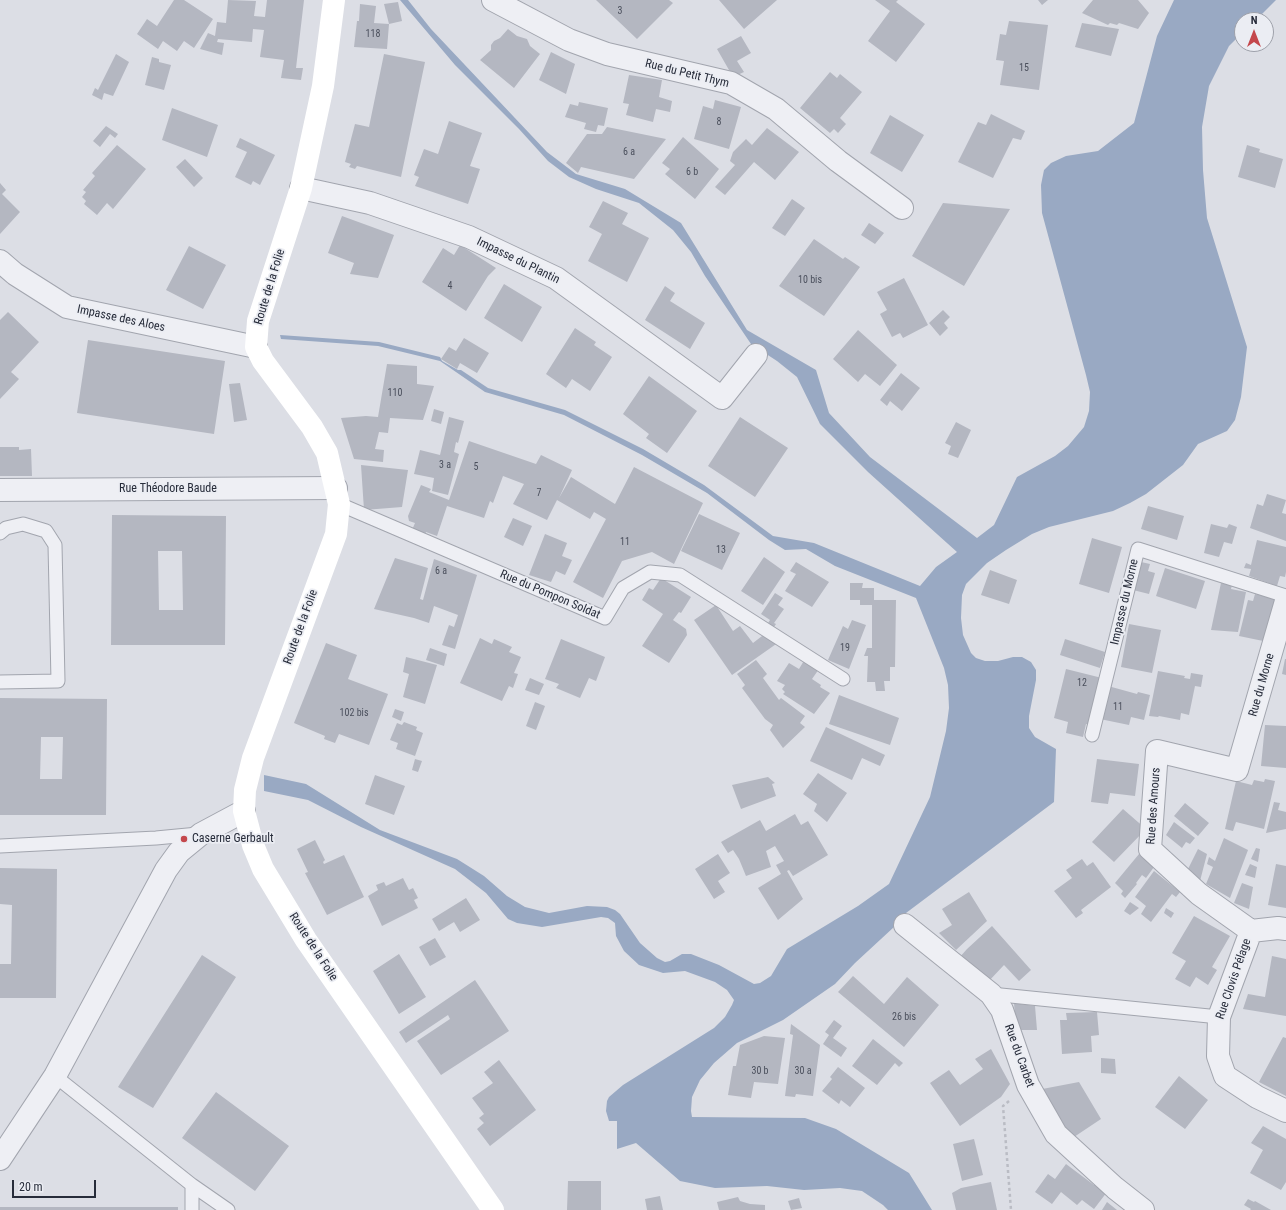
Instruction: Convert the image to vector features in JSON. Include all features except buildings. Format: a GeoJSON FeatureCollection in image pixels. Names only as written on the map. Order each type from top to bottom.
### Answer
{"type":"FeatureCollection","features":[{"type":"Feature","properties":{"kind":"street","name":"Route de la Folie"},"geometry":{"type":"LineString","coordinates":[[334,0],[323,86],[301,188],[258,321],[256,347],[263,361],[312,426],[327,453],[338,496],[336,534],[253,758],[245,790],[244,811],[253,845],[263,869],[306,940],[493,1210]]}},
{"type":"Feature","properties":{"kind":"street","name":"Rue du Petit Thym"},"geometry":{"type":"LineString","coordinates":[[493,0],[569,40],[607,54],[731,83],[776,110],[838,161],[902,208]]}},
{"type":"Feature","properties":{"kind":"street","name":"Impasse du Plantin"},"geometry":{"type":"LineString","coordinates":[[301,188],[370,203],[469,237],[556,278],[722,398],[756,355]]}},
{"type":"Feature","properties":{"kind":"street","name":"Impasse des Aloes"},"geometry":{"type":"LineString","coordinates":[[0,261],[15,274],[67,307],[256,347]]}},
{"type":"Feature","properties":{"kind":"street","name":"Rue Théodore Baude"},"geometry":{"type":"LineString","coordinates":[[0,490],[338,496]]}},
{"type":"Feature","properties":{"kind":"street","name":"Rue du Morne"},"geometry":{"type":"LineString","coordinates":[[1237,770],[1286,601]]}},
{"type":"Feature","properties":{"kind":"street","name":"Rue des Amours"},"geometry":{"type":"LineString","coordinates":[[1237,770],[1157,752],[1150,849],[1199,894],[1251,931]]}},
{"type":"Feature","properties":{"kind":"street"},"geometry":{"type":"LineString","coordinates":[[0,1159],[55,1076],[166,870],[179,852],[201,834],[244,811]]}},
{"type":"Feature","properties":{"kind":"street","name":"Rue du Carbet"},"geometry":{"type":"LineString","coordinates":[[905,925],[991,994],[1002,1010],[1028,1085],[1056,1134],[1115,1188],[1143,1210]]}},
{"type":"Feature","properties":{"kind":"street"},"geometry":{"type":"LineString","coordinates":[[1251,931],[1278,928],[1286,930]]}},
{"type":"Feature","properties":{"kind":"street","name":"Rue Clovis Pélage"},"geometry":{"type":"LineString","coordinates":[[1251,931],[1219,1017],[1218,1056],[1225,1076],[1257,1096],[1286,1111]]}},
{"type":"Feature","properties":{"kind":"lane","name":"Rue du Pompon Soldat"},"geometry":{"type":"LineString","coordinates":[[338,496],[605,618],[623,588],[650,572],[680,576],[843,679]]}},
{"type":"Feature","properties":{"kind":"lane"},"geometry":{"type":"LineString","coordinates":[[0,533],[6,528],[23,524],[46,531],[55,545],[58,681],[0,682]]}},
{"type":"Feature","properties":{"kind":"lane","name":"Impasse du Morne"},"geometry":{"type":"LineString","coordinates":[[1092,735],[1138,549],[1286,596]]}},
{"type":"Feature","properties":{"kind":"lane"},"geometry":{"type":"LineString","coordinates":[[0,846],[201,834]]}},
{"type":"Feature","properties":{"kind":"lane"},"geometry":{"type":"LineString","coordinates":[[991,994],[1219,1017]]}},
{"type":"Feature","properties":{"kind":"lane"},"geometry":{"type":"LineString","coordinates":[[55,1076],[192,1185],[228,1210]]}},
{"type":"Feature","properties":{"kind":"lane"},"geometry":{"type":"LineString","coordinates":[[192,1185],[192,1210]]}},
{"type":"Feature","properties":{"kind":"path"},"geometry":{"type":"LineString","coordinates":[[1010,1210],[1003,1106],[1028,1085]]}},
{"type":"Feature","properties":{"kind":"water"},"geometry":{"type":"Polygon","coordinates":[[[400,0],[408,0],[431,29],[547,152],[576,174],[625,189],[681,223],[747,330],[816,370],[829,413],[870,457],[977,538],[994,525],[1017,477],[1055,456],[1068,446],[1084,427],[1089,411],[1090,392],[1086,375],[1042,213],[1041,185],[1044,170],[1051,163],[1066,156],[1098,151],[1134,123],[1157,36],[1174,0],[1276,0],[1264,12],[1234,12],[1234,41],[1229,46],[1209,86],[1202,127],[1203,170],[1207,218],[1247,347],[1241,397],[1235,420],[1227,431],[1198,444],[1183,465],[1146,494],[1113,511],[1049,527],[1032,534],[987,563],[966,584],[962,595],[961,618],[963,635],[971,653],[976,658],[985,661],[998,661],[1013,657],[1022,657],[1031,662],[1036,670],[1036,680],[1029,716],[1029,728],[1035,737],[1056,749],[1054,802],[906,913],[894,927],[855,963],[835,984],[783,1020],[737,1043],[714,1063],[700,1080],[692,1097],[692,1117],[805,1118],[836,1129],[909,1173],[932,1210],[888,1210],[862,1191],[840,1188],[804,1190],[767,1186],[715,1188],[680,1181],[636,1143],[617,1149],[617,1121],[609,1121],[606,1111],[609,1097],[623,1085],[714,1028],[725,1017],[734,1000],[727,990],[715,982],[685,971],[663,973],[639,965],[624,951],[616,936],[615,923],[608,918],[601,917],[542,927],[517,923],[508,919],[486,893],[455,869],[361,827],[308,800],[264,791],[264,775],[306,784],[380,830],[457,859],[484,876],[507,896],[525,907],[549,913],[587,906],[607,907],[620,914],[640,943],[657,958],[665,962],[670,961],[682,954],[691,954],[719,965],[754,984],[760,983],[771,976],[787,949],[858,906],[889,884],[930,797],[946,731],[949,708],[948,685],[944,668],[916,598],[835,566],[806,549],[785,550],[769,540],[707,493],[642,455],[564,415],[485,392],[440,361],[378,346],[281,339],[280,335],[379,342],[440,357],[442,361],[458,370],[461,370],[488,388],[565,410],[643,449],[704,485],[773,536],[814,543],[920,586],[936,567],[957,552],[868,472],[820,424],[797,377],[777,361],[751,344],[705,276],[691,252],[673,230],[639,203],[596,189],[569,177],[548,161],[519,129],[455,65],[400,0]]]}},
{"type":"Feature","properties":{"kind":"place","name":"Caserne Gerbault"},"geometry":{"type":"Point","coordinates":[184,839]}}]}
